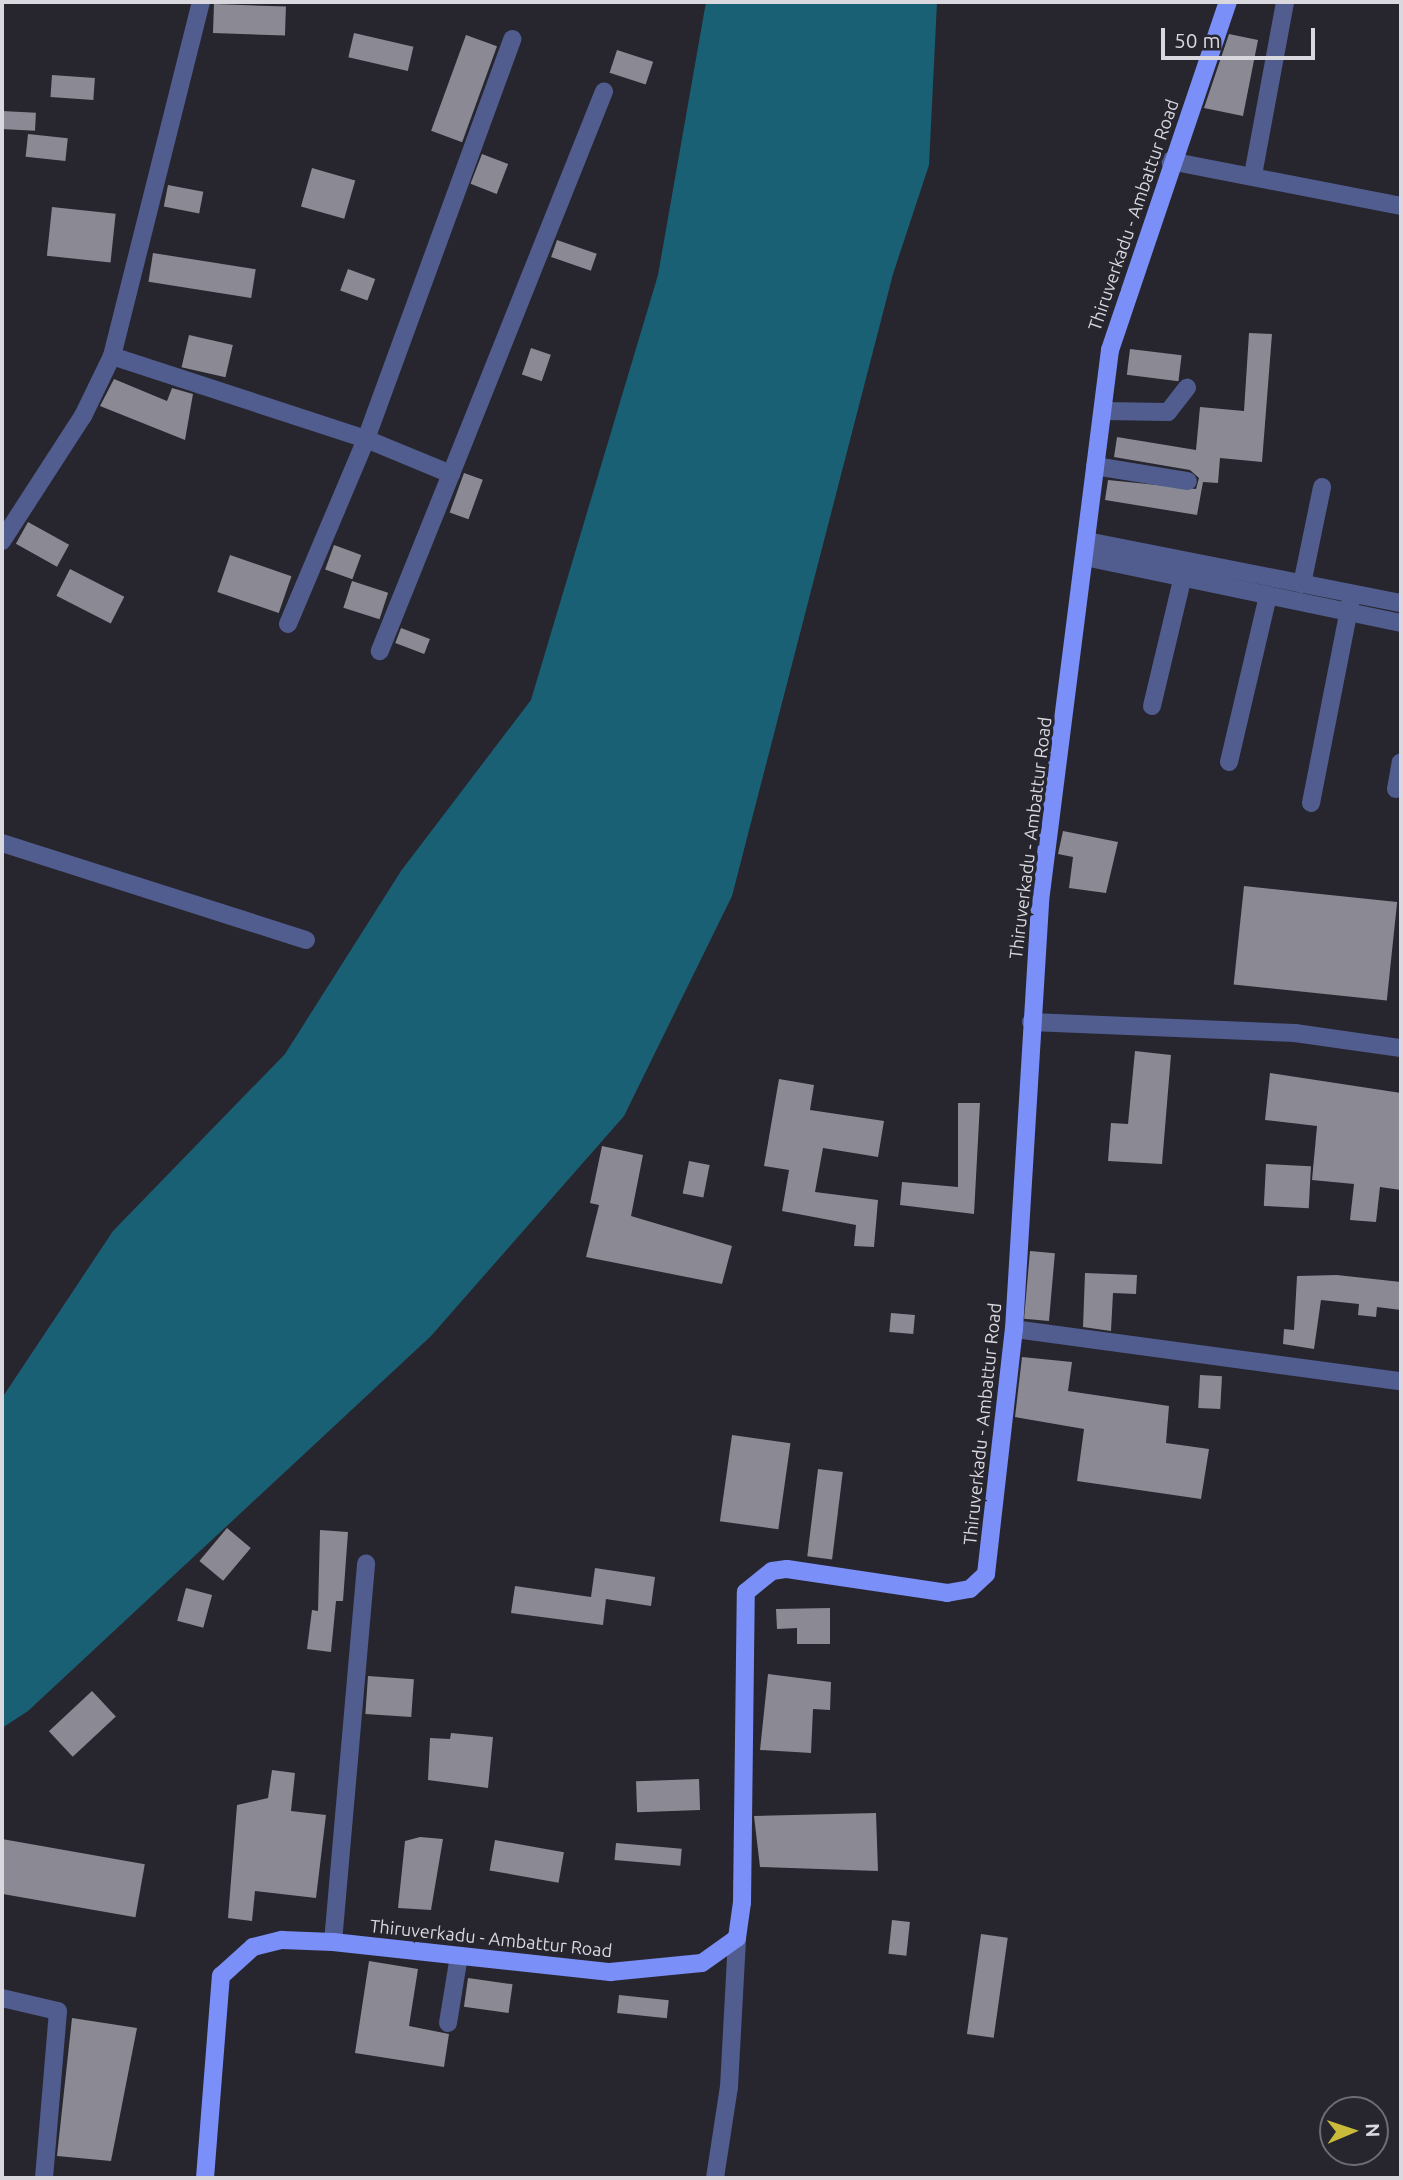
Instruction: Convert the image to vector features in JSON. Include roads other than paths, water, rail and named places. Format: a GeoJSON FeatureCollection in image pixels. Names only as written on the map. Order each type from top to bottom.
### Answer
{"type":"FeatureCollection","features":[{"type":"Feature","properties":{"kind":"main road","name":"Thiruverkadu - Ambattur Road"},"geometry":{"type":"LineString","coordinates":[[205,2178],[221,1976],[253,1947],[282,1940],[333,1942],[610,1972],[668,1969],[702,1963],[737,1938],[746,1592],[772,1572],[787,1569],[947,1593],[970,1589],[986,1574],[1014,1329],[1040,901],[1110,350],[1170,161],[1228,2]]}},
{"type":"Feature","properties":{"kind":"street"},"geometry":{"type":"LineString","coordinates":[[2,541],[83,416],[112,356],[201,2]]}},
{"type":"Feature","properties":{"kind":"street"},"geometry":{"type":"LineString","coordinates":[[1253,175],[1284,2]]}},
{"type":"Feature","properties":{"kind":"street"},"geometry":{"type":"LineString","coordinates":[[288,624],[366,439],[512,39]]}},
{"type":"Feature","properties":{"kind":"street"},"geometry":{"type":"LineString","coordinates":[[380,650],[604,91]]}},
{"type":"Feature","properties":{"kind":"street"},"geometry":{"type":"LineString","coordinates":[[1170,161],[1401,205]]}},
{"type":"Feature","properties":{"kind":"street"},"geometry":{"type":"LineString","coordinates":[[112,356],[366,439],[451,474]]}},
{"type":"Feature","properties":{"kind":"street"},"geometry":{"type":"LineString","coordinates":[[1103,411],[1168,412],[1187,388]]}},
{"type":"Feature","properties":{"kind":"street"},"geometry":{"type":"LineString","coordinates":[[1095,466],[1188,481]]}},
{"type":"Feature","properties":{"kind":"street"},"geometry":{"type":"LineString","coordinates":[[1302,584],[1322,487]]}},
{"type":"Feature","properties":{"kind":"street"},"geometry":{"type":"LineString","coordinates":[[1086,549],[1185,569],[1302,584],[1401,603]]}},
{"type":"Feature","properties":{"kind":"street"},"geometry":{"type":"LineString","coordinates":[[1185,569],[1268,596],[1401,623]]}},
{"type":"Feature","properties":{"kind":"street"},"geometry":{"type":"LineString","coordinates":[[1152,706],[1185,569]]}},
{"type":"Feature","properties":{"kind":"street"},"geometry":{"type":"LineString","coordinates":[[1311,803],[1352,594]]}},
{"type":"Feature","properties":{"kind":"street"},"geometry":{"type":"LineString","coordinates":[[1229,762],[1268,596]]}},
{"type":"Feature","properties":{"kind":"street"},"geometry":{"type":"LineString","coordinates":[[1396,789],[1401,762]]}},
{"type":"Feature","properties":{"kind":"street"},"geometry":{"type":"LineString","coordinates":[[2,843],[306,940]]}},
{"type":"Feature","properties":{"kind":"street"},"geometry":{"type":"LineString","coordinates":[[1031,1022],[1295,1033],[1401,1048]]}},
{"type":"Feature","properties":{"kind":"street"},"geometry":{"type":"LineString","coordinates":[[1014,1329],[1401,1381]]}},
{"type":"Feature","properties":{"kind":"street"},"geometry":{"type":"LineString","coordinates":[[333,1942],[366,1563]]}},
{"type":"Feature","properties":{"kind":"street"},"geometry":{"type":"LineString","coordinates":[[715,2178],[729,2087],[737,1938]]}},
{"type":"Feature","properties":{"kind":"street"},"geometry":{"type":"LineString","coordinates":[[448,2023],[458,1956]]}},
{"type":"Feature","properties":{"kind":"street"},"geometry":{"type":"LineString","coordinates":[[2,1998],[58,2011],[44,2178]]}},
{"type":"Feature","properties":{"kind":"water"},"geometry":{"type":"Polygon","coordinates":[[[706,2],[937,2],[929,165],[893,274],[732,896],[624,1116],[431,1336],[28,1711],[2,1728],[2,1398],[113,1231],[285,1054],[401,871],[531,700],[658,275],[706,2]]]}}]}
